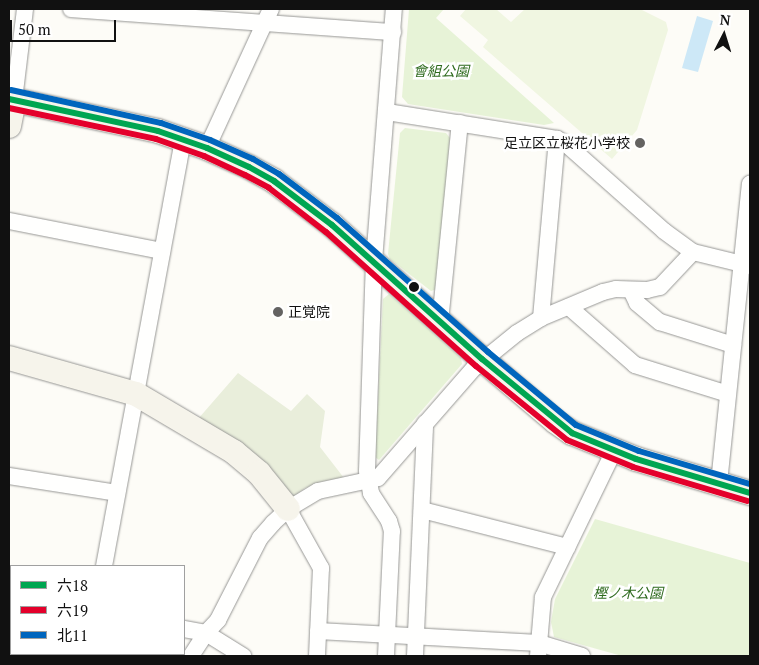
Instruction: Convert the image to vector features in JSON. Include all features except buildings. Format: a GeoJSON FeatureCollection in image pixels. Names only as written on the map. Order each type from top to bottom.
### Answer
{"type":"FeatureCollection","features":[{"type":"Feature","properties":{"kind":"street"},"geometry":{"type":"LineString","coordinates":[[9,126],[24,9]]}},
{"type":"Feature","properties":{"kind":"street"},"geometry":{"type":"LineString","coordinates":[[71,9],[269,15],[393,32]]}},
{"type":"Feature","properties":{"kind":"street"},"geometry":{"type":"LineString","coordinates":[[386,656],[392,531],[389,521],[371,493],[367,471],[374,261],[394,9]]}},
{"type":"Feature","properties":{"kind":"street"},"geometry":{"type":"LineString","coordinates":[[207,148],[269,15]]}},
{"type":"Feature","properties":{"kind":"street"},"geometry":{"type":"LineString","coordinates":[[11,100],[113,120],[183,138],[274,181],[313,209],[374,261],[482,360],[556,422],[572,433],[614,451],[750,492]]}},
{"type":"Feature","properties":{"kind":"street"},"geometry":{"type":"LineString","coordinates":[[387,112],[557,139],[565,143],[664,231],[693,252],[746,265]]}},
{"type":"Feature","properties":{"kind":"street"},"geometry":{"type":"LineString","coordinates":[[440,322],[460,123]]}},
{"type":"Feature","properties":{"kind":"street"},"geometry":{"type":"LineString","coordinates":[[104,565],[183,138]]}},
{"type":"Feature","properties":{"kind":"street"},"geometry":{"type":"LineString","coordinates":[[541,318],[557,139]]}},
{"type":"Feature","properties":{"kind":"street"},"geometry":{"type":"LineString","coordinates":[[719,483],[733,345],[746,265],[750,184]]}},
{"type":"Feature","properties":{"kind":"street"},"geometry":{"type":"LineString","coordinates":[[9,221],[162,251]]}},
{"type":"Feature","properties":{"kind":"street"},"geometry":{"type":"LineString","coordinates":[[191,656],[206,633],[218,620],[260,538],[288,509],[318,491],[378,478],[482,360],[517,333],[541,318],[603,292],[616,289],[647,290],[660,287],[693,252]]}},
{"type":"Feature","properties":{"kind":"street"},"geometry":{"type":"LineString","coordinates":[[631,290],[637,303],[660,322],[733,345]]}},
{"type":"Feature","properties":{"kind":"street"},"geometry":{"type":"LineString","coordinates":[[569,307],[635,366],[728,394]]}},
{"type":"Feature","properties":{"kind":"street"},"geometry":{"type":"LineString","coordinates":[[9,358],[136,394],[234,452],[259,473],[288,509],[321,568],[317,656]]}},
{"type":"Feature","properties":{"kind":"street"},"geometry":{"type":"LineString","coordinates":[[415,656],[425,423]]}},
{"type":"Feature","properties":{"kind":"street"},"geometry":{"type":"LineString","coordinates":[[539,650],[543,597],[614,451]]}},
{"type":"Feature","properties":{"kind":"street"},"geometry":{"type":"LineString","coordinates":[[9,476],[117,493]]}},
{"type":"Feature","properties":{"kind":"street"},"geometry":{"type":"LineString","coordinates":[[422,510],[567,547]]}},
{"type":"Feature","properties":{"kind":"street"},"geometry":{"type":"LineString","coordinates":[[185,629],[206,633],[243,656]]}},
{"type":"Feature","properties":{"kind":"street"},"geometry":{"type":"LineString","coordinates":[[318,632],[416,638],[582,656]]}},
{"type":"Feature","properties":{"kind":"green space","name":"會組公園"},"geometry":{"type":"Polygon","coordinates":[[[409,9],[444,9],[436,18],[554,123],[544,125],[408,104],[402,97],[409,9]]]}},
{"type":"Feature","properties":{"kind":"green space"},"geometry":{"type":"Polygon","coordinates":[[[466,9],[496,9],[511,22],[525,9],[640,9],[666,22],[668,30],[637,130],[612,159],[483,47],[488,40],[460,16],[466,9]]]}},
{"type":"Feature","properties":{"kind":"green space"},"geometry":{"type":"Polygon","coordinates":[[[405,128],[446,133],[450,138],[437,289],[431,291],[390,259],[388,254],[400,133],[405,128]]]}},
{"type":"Feature","properties":{"kind":"green space"},"geometry":{"type":"Polygon","coordinates":[[[389,294],[461,358],[462,364],[379,460],[375,457],[383,299],[389,294]]]}},
{"type":"Feature","properties":{"kind":"green space"},"geometry":{"type":"Polygon","coordinates":[[[238,373],[291,411],[307,394],[325,411],[320,447],[344,478],[320,482],[305,488],[295,496],[290,496],[198,419],[238,373]]]}},
{"type":"Feature","properties":{"kind":"green space","name":"樫ノ木公園"},"geometry":{"type":"Polygon","coordinates":[[[595,519],[750,563],[750,656],[622,656],[554,637],[551,622],[555,599],[595,519]]]}},
{"type":"Feature","properties":{"kind":"water"},"geometry":{"type":"Polygon","coordinates":[[[697,16],[713,21],[698,72],[682,68],[697,16]]]}},
{"type":"Feature","properties":{"kind":"transit line","name":"北11"},"geometry":{"type":"LineString","coordinates":[[11,90],[161,123],[210,140],[253,159],[279,174],[337,218],[488,352],[576,425],[639,451],[750,484]]}},
{"type":"Feature","properties":{"kind":"transit line","name":"六18"},"geometry":{"type":"LineString","coordinates":[[9,99],[158,131],[207,148],[249,167],[274,181],[332,225],[482,359],[572,433],[636,459],[750,493]]}},
{"type":"Feature","properties":{"kind":"transit line","name":"六19"},"geometry":{"type":"LineString","coordinates":[[9,108],[156,139],[204,156],[245,175],[269,188],[326,232],[476,366],[567,440],[633,467],[747,501]]}},
{"type":"Feature","properties":{"kind":"place","name":"足立区立桜花小学校"},"geometry":{"type":"Point","coordinates":[640,143]}},
{"type":"Feature","properties":{"kind":"place","name":"正覚院"},"geometry":{"type":"Point","coordinates":[278,312]}}]}
